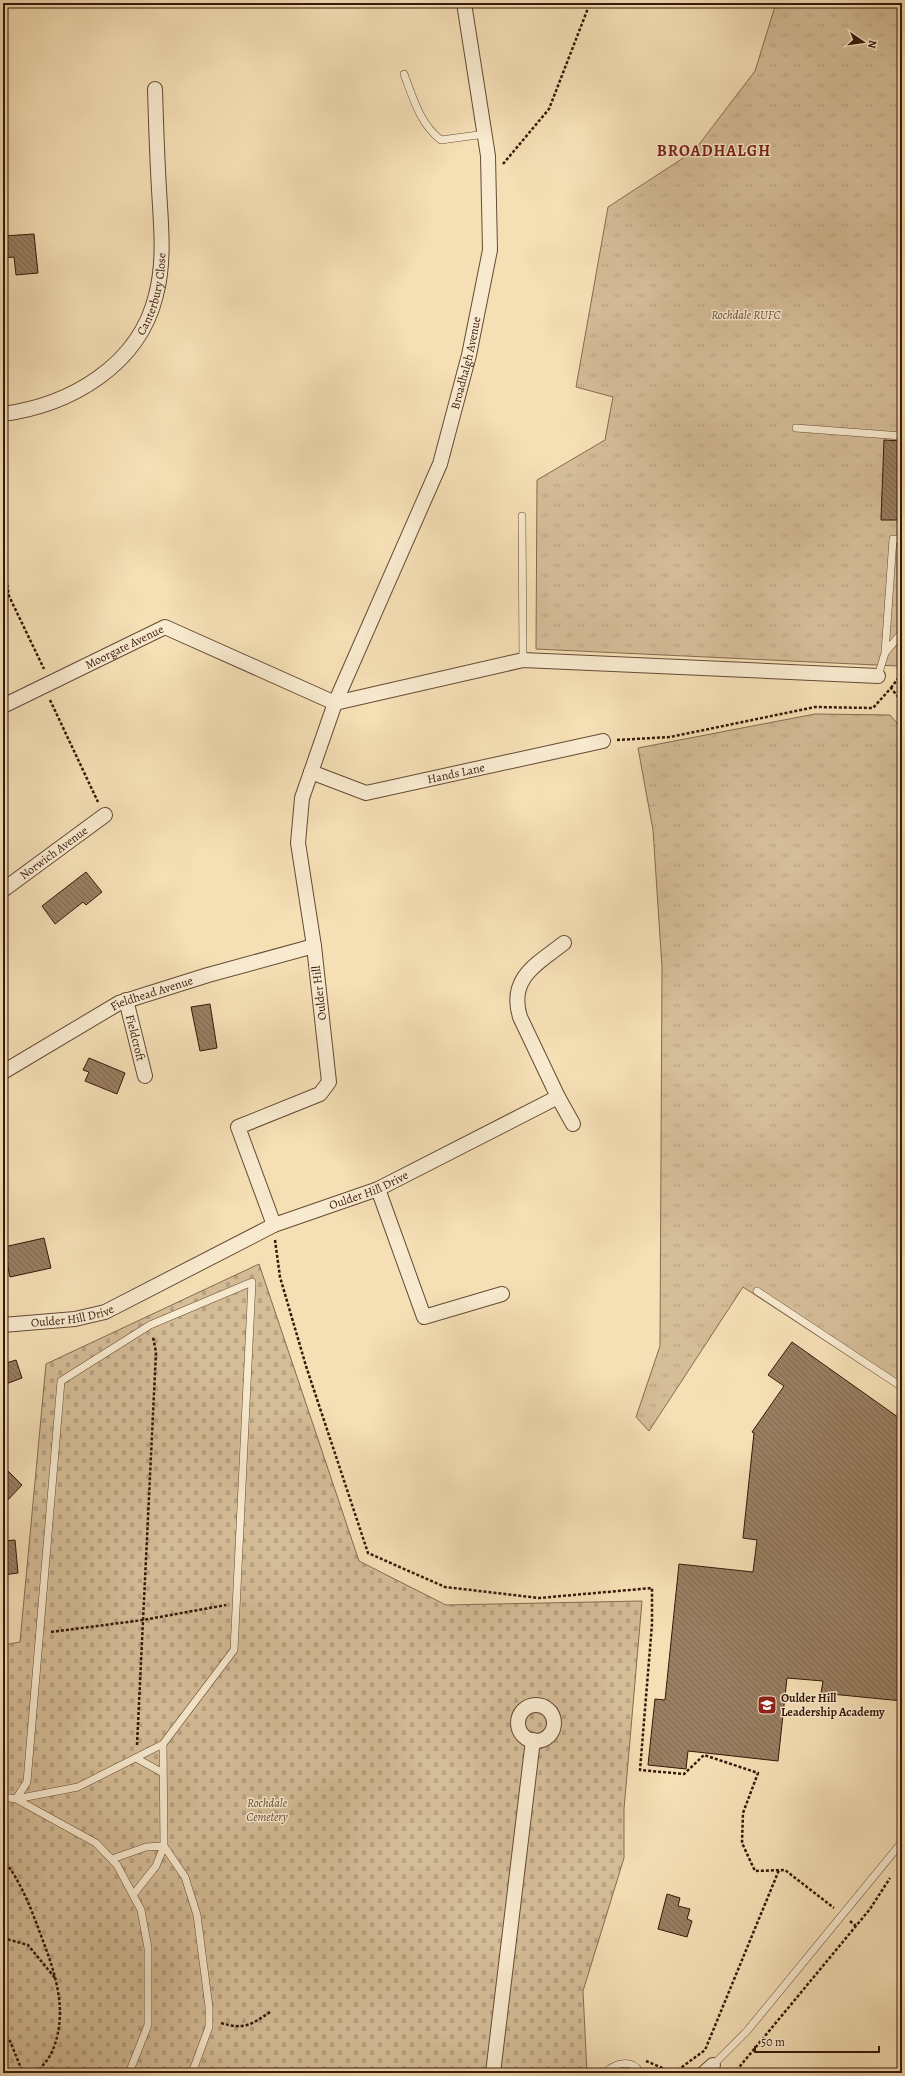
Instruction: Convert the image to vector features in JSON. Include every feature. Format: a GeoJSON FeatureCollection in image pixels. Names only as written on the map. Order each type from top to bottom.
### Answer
{"type":"FeatureCollection","features":[{"type":"Feature","properties":{"kind":"street","name":"Broadhalgh Avenue"},"geometry":{"type":"LineString","coordinates":[[335,702],[440,464],[469,354],[490,250],[488,156],[464,3]]}},
{"type":"Feature","properties":{"kind":"street","name":"Canterbury Close"},"geometry":{"type":"LineString","coordinates":[[3,414],[51,403],[90,385],[120,361],[144,328],[156,296],[162,255],[155,89]]}},
{"type":"Feature","properties":{"kind":"street","name":"Moorgate Avenue"},"geometry":{"type":"LineString","coordinates":[[3,706],[166,627],[335,702]]}},
{"type":"Feature","properties":{"kind":"street"},"geometry":{"type":"LineString","coordinates":[[335,702],[523,660],[878,676]]}},
{"type":"Feature","properties":{"kind":"street","name":"Oulder Hill"},"geometry":{"type":"LineString","coordinates":[[274,1225],[238,1126],[320,1094],[329,1082],[314,946],[298,843],[302,798],[335,702]]}},
{"type":"Feature","properties":{"kind":"street","name":"Hands Lane"},"geometry":{"type":"LineString","coordinates":[[311,772],[366,793],[603,741]]}},
{"type":"Feature","properties":{"kind":"street","name":"Norwich Avenue"},"geometry":{"type":"LineString","coordinates":[[3,890],[105,815]]}},
{"type":"Feature","properties":{"kind":"street"},"geometry":{"type":"LineString","coordinates":[[564,943],[530,969],[517,993],[516,1005],[520,1017],[558,1097],[573,1124]]}},
{"type":"Feature","properties":{"kind":"street","name":"Fieldhead Avenue"},"geometry":{"type":"LineString","coordinates":[[3,1072],[126,1000],[208,974],[314,946]]}},
{"type":"Feature","properties":{"kind":"street","name":"Fieldcroft"},"geometry":{"type":"LineString","coordinates":[[126,1000],[145,1076]]}},
{"type":"Feature","properties":{"kind":"street","name":"Oulder Hill Drive"},"geometry":{"type":"LineString","coordinates":[[3,1325],[75,1319],[105,1312],[274,1225],[378,1189],[558,1097]]}},
{"type":"Feature","properties":{"kind":"street"},"geometry":{"type":"LineString","coordinates":[[378,1189],[424,1317],[502,1294]]}},
{"type":"Feature","properties":{"kind":"street"},"geometry":{"type":"LineString","coordinates":[[493,2073],[533,1740]]}},
{"type":"Feature","properties":{"kind":"lane"},"geometry":{"type":"LineString","coordinates":[[404,74],[416,109],[433,134],[441,140],[485,134]]}},
{"type":"Feature","properties":{"kind":"lane"},"geometry":{"type":"LineString","coordinates":[[796,428],[902,436]]}},
{"type":"Feature","properties":{"kind":"lane"},"geometry":{"type":"LineString","coordinates":[[522,516],[523,660]]}},
{"type":"Feature","properties":{"kind":"lane"},"geometry":{"type":"LineString","coordinates":[[878,676],[886,653],[893,539],[902,540]]}},
{"type":"Feature","properties":{"kind":"lane"},"geometry":{"type":"LineString","coordinates":[[886,653],[902,632]]}},
{"type":"Feature","properties":{"kind":"lane"},"geometry":{"type":"LineString","coordinates":[[3,1797],[16,1799],[78,1787],[163,1744],[234,1650],[252,1282],[150,1325],[61,1381],[27,1782],[16,1799]]}},
{"type":"Feature","properties":{"kind":"lane"},"geometry":{"type":"LineString","coordinates":[[757,1291],[902,1387]]}},
{"type":"Feature","properties":{"kind":"lane"},"geometry":{"type":"LineString","coordinates":[[133,1895],[156,1866],[164,1846],[163,1744]]}},
{"type":"Feature","properties":{"kind":"lane"},"geometry":{"type":"LineString","coordinates":[[136,1758],[163,1772]]}},
{"type":"Feature","properties":{"kind":"lane"},"geometry":{"type":"LineString","coordinates":[[16,1799],[96,1843],[117,1865],[140,1910],[148,1948],[148,2025],[129,2073]]}},
{"type":"Feature","properties":{"kind":"lane"},"geometry":{"type":"LineString","coordinates":[[709,2069],[747,2031],[902,1842]]}},
{"type":"Feature","properties":{"kind":"lane"},"geometry":{"type":"LineString","coordinates":[[112,1859],[146,1847],[164,1846]]}},
{"type":"Feature","properties":{"kind":"lane"},"geometry":{"type":"LineString","coordinates":[[164,1846],[185,1877],[197,1915],[209,2007],[209,2027],[192,2073]]}},
{"type":"Feature","properties":{"kind":"lane"},"geometry":{"type":"LineString","coordinates":[[605,2073],[616,2065],[624,2063],[634,2066],[640,2073]]}},
{"type":"Feature","properties":{"kind":"path"},"geometry":{"type":"LineString","coordinates":[[488,182],[549,109],[590,3]]}},
{"type":"Feature","properties":{"kind":"path"},"geometry":{"type":"LineString","coordinates":[[3,560],[9,596],[105,815]]}},
{"type":"Feature","properties":{"kind":"path"},"geometry":{"type":"LineString","coordinates":[[603,741],[670,737],[815,707],[872,708],[891,688],[902,673]]}},
{"type":"Feature","properties":{"kind":"path"},"geometry":{"type":"LineString","coordinates":[[891,688],[902,702]]}},
{"type":"Feature","properties":{"kind":"path"},"geometry":{"type":"LineString","coordinates":[[274,1225],[280,1277],[306,1366],[368,1553],[445,1587],[539,1598],[652,1588],[652,1624],[640,1770],[684,1774],[704,1755],[758,1773],[743,1813],[742,1843],[755,1871],[785,1870],[856,1926]]}},
{"type":"Feature","properties":{"kind":"path"},"geometry":{"type":"LineString","coordinates":[[136,1758],[156,1352],[150,1325]]}},
{"type":"Feature","properties":{"kind":"path"},"geometry":{"type":"LineString","coordinates":[[39,1634],[143,1620],[236,1603]]}},
{"type":"Feature","properties":{"kind":"path"},"geometry":{"type":"LineString","coordinates":[[3,1859],[30,1906],[57,1980],[60,2005],[58,2030],[51,2055],[38,2071]]}},
{"type":"Feature","properties":{"kind":"path"},"geometry":{"type":"LineString","coordinates":[[644,2060],[674,2073],[705,2050],[779,1870]]}},
{"type":"Feature","properties":{"kind":"path"},"geometry":{"type":"LineString","coordinates":[[709,2069],[736,2072],[870,1909],[893,1873]]}},
{"type":"Feature","properties":{"kind":"path"},"geometry":{"type":"LineString","coordinates":[[3,1938],[28,1945],[57,1980]]}},
{"type":"Feature","properties":{"kind":"path"},"geometry":{"type":"LineString","coordinates":[[209,2019],[233,2027],[251,2026],[270,2012]]}},
{"type":"Feature","properties":{"kind":"path"},"geometry":{"type":"LineString","coordinates":[[3,2032],[10,2041],[23,2072],[38,2071],[48,2073]]}},
{"type":"Feature","properties":{"kind":"green space","name":"Rochdale RUFC"},"geometry":{"type":"Polygon","coordinates":[[[776,3],[902,3],[902,671],[897,666],[536,649],[537,480],[605,440],[613,397],[576,387],[608,207],[694,151],[755,71],[776,3]]]}},
{"type":"Feature","properties":{"kind":"green space"},"geometry":{"type":"Polygon","coordinates":[[[815,714],[890,715],[902,729],[902,1391],[743,1287],[649,1431],[636,1417],[660,1346],[662,967],[653,830],[638,748],[815,714]]]}},
{"type":"Feature","properties":{"kind":"green space","name":"Rochdale Cemetery"},"geometry":{"type":"Polygon","coordinates":[[[259,1264],[359,1561],[446,1605],[642,1601],[624,1809],[624,1858],[583,1991],[587,2073],[3,2073],[3,1645],[20,1642],[46,1364],[259,1264]]]}},
{"type":"Feature","properties":{"kind":"building"},"geometry":{"type":"Polygon","coordinates":[[[34,234],[38,273],[16,275],[14,257],[3,258],[3,236],[34,234]]]}},
{"type":"Feature","properties":{"kind":"building"},"geometry":{"type":"Polygon","coordinates":[[[884,440],[902,441],[902,520],[881,520],[884,440]]]}},
{"type":"Feature","properties":{"kind":"building"},"geometry":{"type":"Polygon","coordinates":[[[86,872],[102,892],[86,905],[83,902],[55,924],[42,906],[86,872]]]}},
{"type":"Feature","properties":{"kind":"building"},"geometry":{"type":"Polygon","coordinates":[[[210,1004],[217,1048],[200,1051],[191,1007],[210,1004]]]}},
{"type":"Feature","properties":{"kind":"building"},"geometry":{"type":"Polygon","coordinates":[[[89,1058],[125,1073],[117,1094],[85,1081],[89,1072],[83,1070],[89,1058]]]}},
{"type":"Feature","properties":{"kind":"building"},"geometry":{"type":"Polygon","coordinates":[[[44,1238],[51,1268],[10,1277],[4,1247],[44,1238]]]}},
{"type":"Feature","properties":{"kind":"building"},"geometry":{"type":"Polygon","coordinates":[[[792,1342],[902,1420],[902,1701],[821,1693],[823,1681],[787,1678],[778,1761],[688,1751],[686,1769],[648,1765],[655,1699],[665,1700],[679,1564],[753,1572],[757,1540],[743,1538],[754,1433],[752,1432],[784,1386],[768,1375],[792,1342]]]}},
{"type":"Feature","properties":{"kind":"building"},"geometry":{"type":"Polygon","coordinates":[[[16,1360],[22,1378],[3,1385],[3,1364],[16,1360]]]}},
{"type":"Feature","properties":{"kind":"building"},"geometry":{"type":"Polygon","coordinates":[[[3,1466],[22,1485],[3,1505],[3,1466]]]}},
{"type":"Feature","properties":{"kind":"building"},"geometry":{"type":"Polygon","coordinates":[[[15,1540],[18,1573],[3,1575],[3,1541],[15,1540]]]}},
{"type":"Feature","properties":{"kind":"building"},"geometry":{"type":"Polygon","coordinates":[[[667,1894],[680,1898],[678,1906],[690,1909],[687,1919],[692,1921],[687,1937],[658,1929],[667,1894]]]}},
{"type":"Feature","properties":{"kind":"place","name":"Oulder Hill Leadership Academy"},"geometry":{"type":"Point","coordinates":[767,1705]}},
{"type":"Feature","properties":{"kind":"district","name":"BROADHALGH"},"geometry":{"type":"Point","coordinates":[714,151]}}]}
